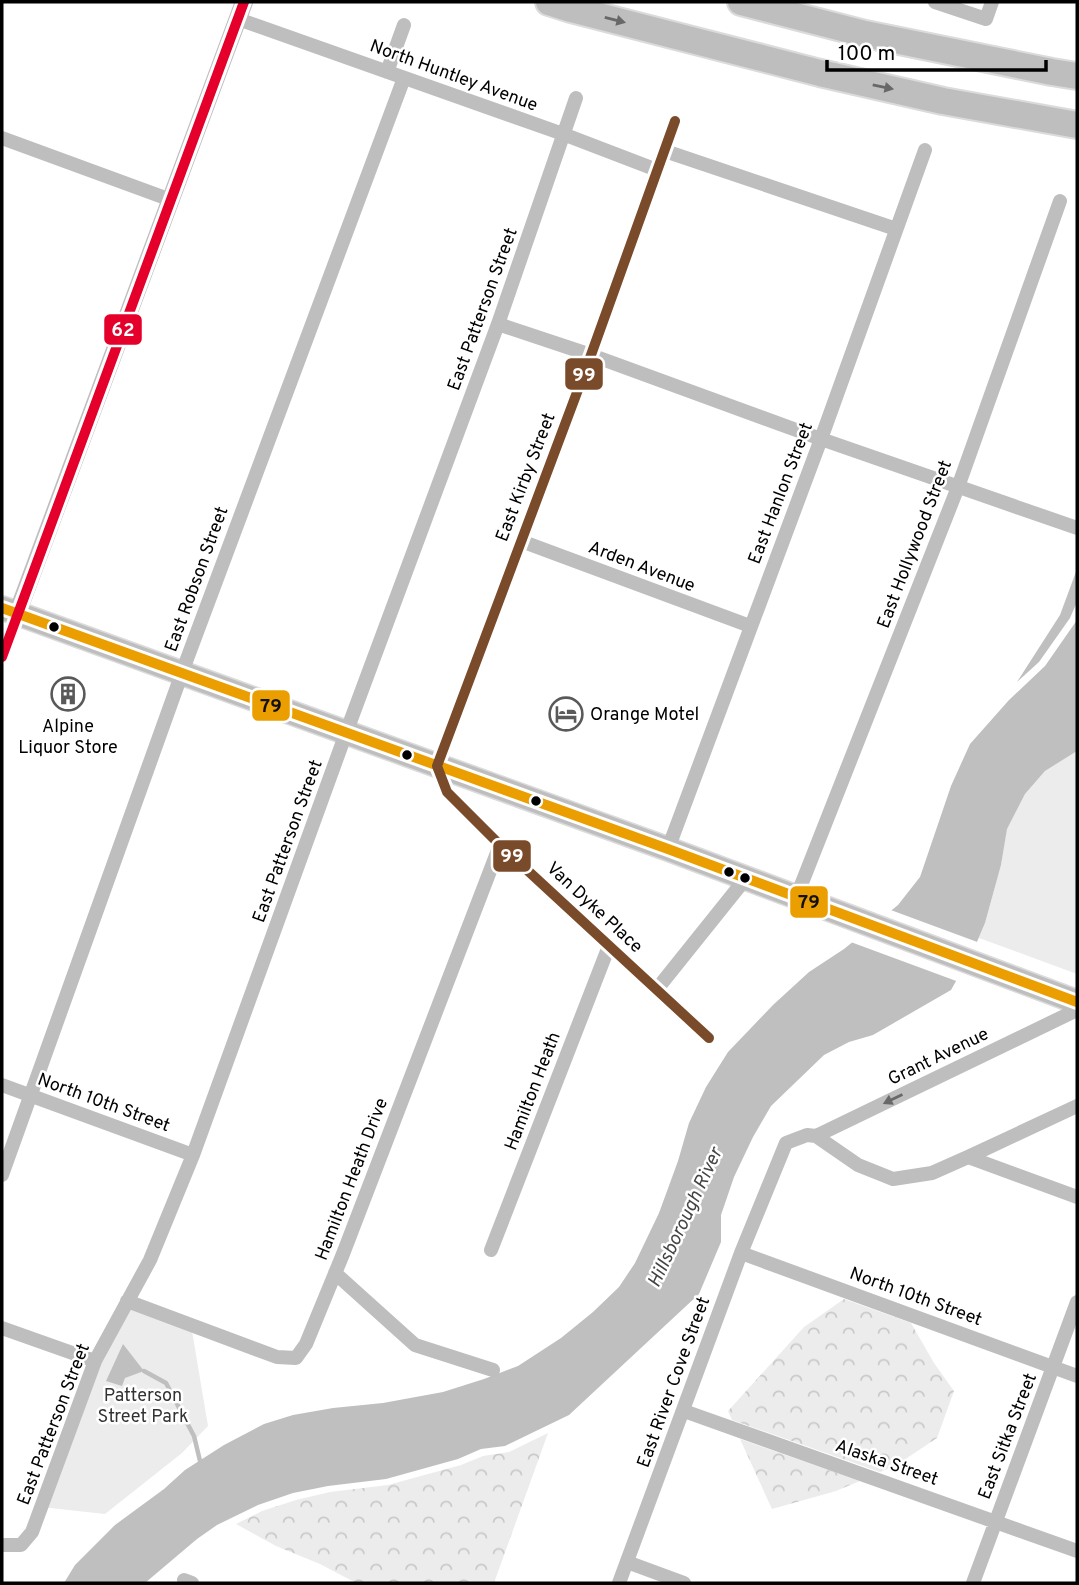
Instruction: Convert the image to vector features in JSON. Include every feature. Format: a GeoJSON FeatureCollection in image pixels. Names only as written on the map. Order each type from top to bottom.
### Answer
{"type":"FeatureCollection","features":[{"type":"Feature","properties":{"kind":"highway"},"geometry":{"type":"LineString","coordinates":[[549,2],[820,74],[943,101],[1077,125]]}},
{"type":"Feature","properties":{"kind":"highway"},"geometry":{"type":"LineString","coordinates":[[741,2],[865,34],[1077,75]]}},
{"type":"Feature","properties":{"kind":"main road"},"geometry":{"type":"LineString","coordinates":[[9,611],[668,849],[1077,1002]]}},
{"type":"Feature","properties":{"kind":"street"},"geometry":{"type":"LineString","coordinates":[[935,2],[986,19],[992,2]]}},
{"type":"Feature","properties":{"kind":"street"},"geometry":{"type":"LineString","coordinates":[[2,657],[9,611],[171,200],[241,10]]}},
{"type":"Feature","properties":{"kind":"street","name":"North Huntley Avenue"},"geometry":{"type":"LineString","coordinates":[[241,10],[387,72],[657,170]]}},
{"type":"Feature","properties":{"kind":"street"},"geometry":{"type":"LineString","coordinates":[[387,72],[404,25]]}},
{"type":"Feature","properties":{"kind":"street","name":"East Robson Street"},"geometry":{"type":"LineString","coordinates":[[2,1175],[182,674],[404,78]]}},
{"type":"Feature","properties":{"kind":"street","name":"East Patterson Street"},"geometry":{"type":"LineString","coordinates":[[2,1545],[21,1545],[32,1532],[95,1361],[150,1260],[193,1155],[498,324],[576,98]]}},
{"type":"Feature","properties":{"kind":"street","name":"East Kirby Street"},"geometry":{"type":"LineString","coordinates":[[437,766],[591,355],[675,121]]}},
{"type":"Feature","properties":{"kind":"street"},"geometry":{"type":"LineString","coordinates":[[2,138],[171,200]]}},
{"type":"Feature","properties":{"kind":"street","name":"East Hanlon Street"},"geometry":{"type":"LineString","coordinates":[[668,849],[821,439],[925,150]]}},
{"type":"Feature","properties":{"kind":"street"},"geometry":{"type":"LineString","coordinates":[[665,151],[896,229]]}},
{"type":"Feature","properties":{"kind":"street","name":"East Hollywood Street"},"geometry":{"type":"LineString","coordinates":[[796,898],[958,487],[1060,201]]}},
{"type":"Feature","properties":{"kind":"street"},"geometry":{"type":"LineString","coordinates":[[498,324],[1077,528]]}},
{"type":"Feature","properties":{"kind":"street","name":"Arden Avenue"},"geometry":{"type":"LineString","coordinates":[[521,541],[750,626]]}},
{"type":"Feature","properties":{"kind":"street","name":"Van Dyke Place"},"geometry":{"type":"LineString","coordinates":[[437,766],[447,792],[500,845],[709,1038]]}},
{"type":"Feature","properties":{"kind":"street","name":"Hamilton Heath Drive"},"geometry":{"type":"LineString","coordinates":[[127,1301],[277,1357],[296,1358],[306,1344],[335,1273],[500,845]]}},
{"type":"Feature","properties":{"kind":"street"},"geometry":{"type":"LineString","coordinates":[[657,989],[746,878]]}},
{"type":"Feature","properties":{"kind":"street","name":"Hamilton Heath"},"geometry":{"type":"LineString","coordinates":[[491,1250],[609,946]]}},
{"type":"Feature","properties":{"kind":"street","name":"Grant Avenue"},"geometry":{"type":"LineString","coordinates":[[765,1195],[786,1143],[807,1135],[816,1136],[1077,1010]]}},
{"type":"Feature","properties":{"kind":"street","name":"North 10th Street"},"geometry":{"type":"LineString","coordinates":[[2,1085],[193,1155]]}},
{"type":"Feature","properties":{"kind":"street"},"geometry":{"type":"LineString","coordinates":[[816,1136],[858,1165],[893,1179],[932,1173],[1077,1105]]}},
{"type":"Feature","properties":{"kind":"street"},"geometry":{"type":"LineString","coordinates":[[968,1157],[1077,1197]]}},
{"type":"Feature","properties":{"kind":"street","name":"East River Cove Street"},"geometry":{"type":"LineString","coordinates":[[619,1583],[765,1195]]}},
{"type":"Feature","properties":{"kind":"street","name":"North 10th Street"},"geometry":{"type":"LineString","coordinates":[[741,1253],[1077,1376]]}},
{"type":"Feature","properties":{"kind":"street"},"geometry":{"type":"LineString","coordinates":[[335,1273],[415,1345],[493,1370]]}},
{"type":"Feature","properties":{"kind":"street","name":"East Sitka Street"},"geometry":{"type":"LineString","coordinates":[[973,1583],[1077,1302]]}},
{"type":"Feature","properties":{"kind":"street"},"geometry":{"type":"LineString","coordinates":[[2,1328],[95,1361]]}},
{"type":"Feature","properties":{"kind":"street","name":"Alaska Street"},"geometry":{"type":"LineString","coordinates":[[684,1411],[1077,1551]]}},
{"type":"Feature","properties":{"kind":"street"},"geometry":{"type":"LineString","coordinates":[[627,1562],[684,1583]]}},
{"type":"Feature","properties":{"kind":"green space"},"geometry":{"type":"Polygon","coordinates":[[[1077,751],[1077,974],[979,938],[1001,865],[1007,828],[1025,794],[1045,771],[1077,751]]]}},
{"type":"Feature","properties":{"kind":"green space"},"geometry":{"type":"Polygon","coordinates":[[[844,1299],[911,1323],[954,1391],[937,1438],[895,1466],[880,1472],[732,1420],[728,1411],[804,1327],[844,1299]]]}},
{"type":"Feature","properties":{"kind":"green space","name":"Patterson Street Park"},"geometry":{"type":"Polygon","coordinates":[[[127,1301],[191,1325],[208,1426],[182,1453],[105,1514],[41,1507],[127,1301]]]}},
{"type":"Feature","properties":{"kind":"green space"},"geometry":{"type":"Polygon","coordinates":[[[548,1433],[494,1583],[356,1583],[236,1524],[262,1511],[296,1500],[330,1492],[388,1485],[461,1465],[483,1456],[509,1452],[548,1433]]]}},
{"type":"Feature","properties":{"kind":"green space"},"geometry":{"type":"Polygon","coordinates":[[[740,1439],[860,1481],[836,1491],[772,1509],[740,1439]]]}},
{"type":"Feature","properties":{"kind":"water"},"geometry":{"type":"Polygon","coordinates":[[[1077,569],[1077,602],[1070,618],[1039,662],[1017,682],[1060,615],[1077,569]]]}},
{"type":"Feature","properties":{"kind":"water","name":"Hillsborough River"},"geometry":{"type":"Polygon","coordinates":[[[1077,620],[1077,751],[1045,771],[1025,794],[1007,829],[1001,865],[985,923],[974,949],[951,990],[873,1035],[849,1042],[824,1055],[771,1106],[734,1177],[721,1215],[721,1242],[699,1294],[569,1415],[505,1446],[481,1449],[458,1459],[386,1479],[293,1493],[258,1505],[217,1525],[145,1583],[64,1583],[75,1565],[115,1525],[185,1470],[264,1424],[293,1415],[443,1392],[484,1379],[518,1366],[561,1338],[593,1312],[619,1287],[635,1263],[659,1213],[689,1123],[706,1087],[728,1052],[809,972],[844,949],[898,905],[920,877],[951,786],[970,744],[1009,700],[1045,666],[1077,620]]]}},
{"type":"Feature","properties":{"kind":"water"},"geometry":{"type":"Polygon","coordinates":[[[123,1344],[144,1371],[125,1378],[122,1386],[106,1381],[123,1344]]]}},
{"type":"Feature","properties":{"kind":"pier"},"geometry":{"type":"Polygon","coordinates":[[[888,909],[980,943],[959,982],[848,941],[888,909]]]}},
{"type":"Feature","properties":{"kind":"waterway"},"geometry":{"type":"LineString","coordinates":[[144,1371],[166,1383],[194,1436],[201,1465]]}},
{"type":"Feature","properties":{"kind":"transit line","name":"62"},"geometry":{"type":"LineString","coordinates":[[2,657],[244,2]]}},
{"type":"Feature","properties":{"kind":"transit line","name":"99"},"geometry":{"type":"LineString","coordinates":[[675,121],[591,355],[437,766],[447,792],[500,845],[709,1038]]}},
{"type":"Feature","properties":{"kind":"transit line","name":"79"},"geometry":{"type":"LineString","coordinates":[[2,608],[668,849],[1077,1002]]}},
{"type":"Feature","properties":{"kind":"place","name":"Alpine Liquor Store"},"geometry":{"type":"Point","coordinates":[68,694]}},
{"type":"Feature","properties":{"kind":"place","name":"Orange Motel"},"geometry":{"type":"Point","coordinates":[566,714]}}]}
